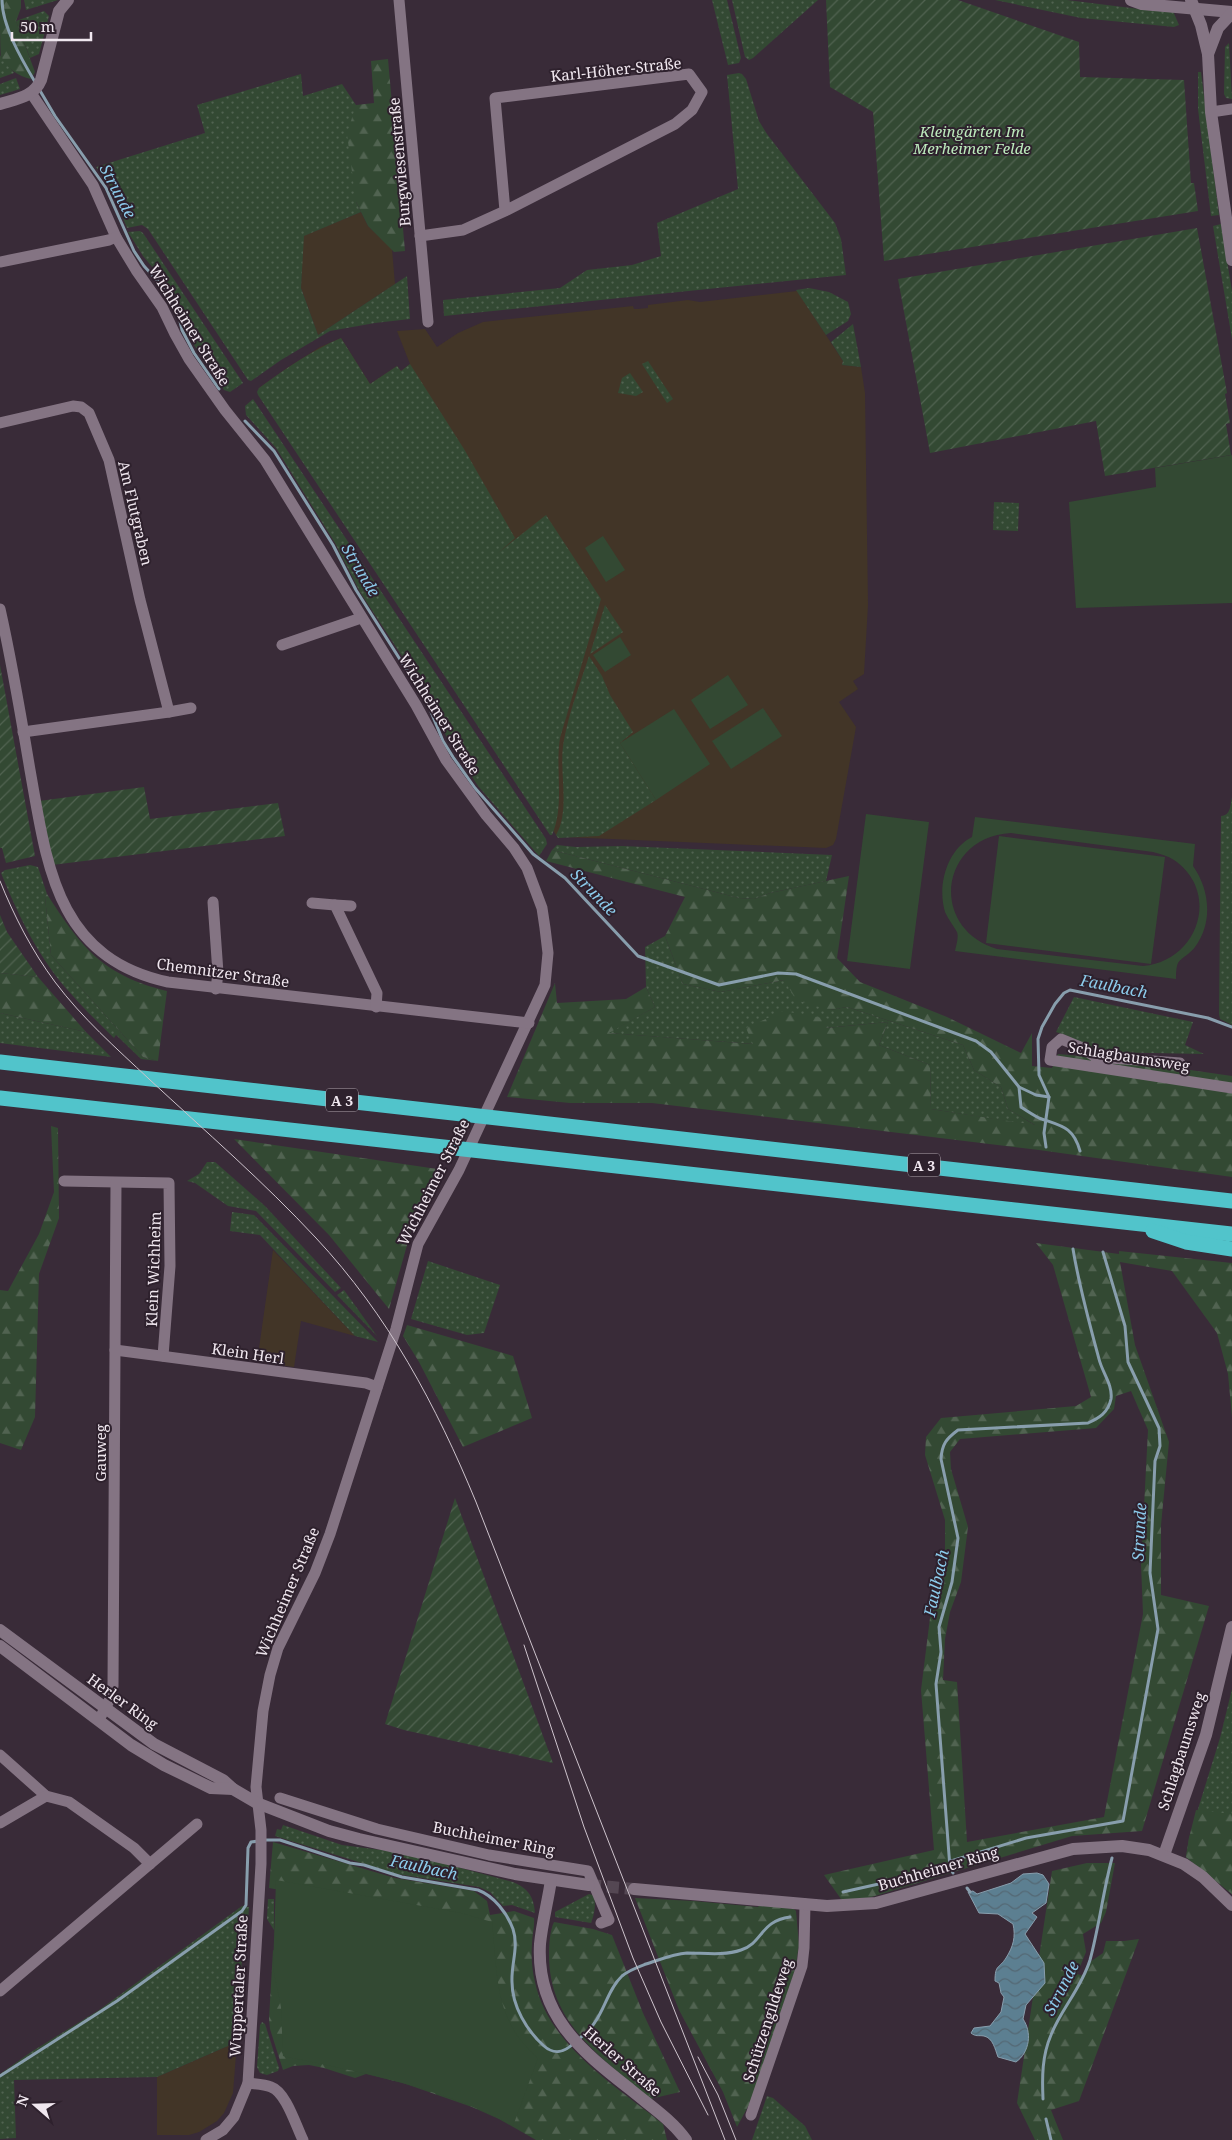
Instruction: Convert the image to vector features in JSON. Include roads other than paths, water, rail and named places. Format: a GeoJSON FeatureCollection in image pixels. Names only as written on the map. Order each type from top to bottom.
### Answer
{"type":"FeatureCollection","features":[{"type":"Feature","properties":{"kind":"highway","name":"A 3"},"geometry":{"type":"LineString","coordinates":[[0,1062],[1232,1201]]}},
{"type":"Feature","properties":{"kind":"highway","name":"A 3"},"geometry":{"type":"LineString","coordinates":[[0,1098],[1232,1234]]}},
{"type":"Feature","properties":{"kind":"highway"},"geometry":{"type":"LineString","coordinates":[[1144,1190],[1232,1190]]}},
{"type":"Feature","properties":{"kind":"highway"},"geometry":{"type":"LineString","coordinates":[[1128,1222],[1181,1240],[1232,1249]]}},
{"type":"Feature","properties":{"kind":"main road"},"geometry":{"type":"LineString","coordinates":[[0,104],[36,89],[59,11],[68,0]]}},
{"type":"Feature","properties":{"kind":"main road"},"geometry":{"type":"LineString","coordinates":[[1131,0],[1142,4],[1193,4],[1232,12],[1218,28],[1208,54]]}},
{"type":"Feature","properties":{"kind":"main road"},"geometry":{"type":"LineString","coordinates":[[1193,4],[1204,35],[1208,54],[1211,112],[1228,205],[1232,260]]}},
{"type":"Feature","properties":{"kind":"main road","name":"Schlagbaumsweg"},"geometry":{"type":"LineString","coordinates":[[1164,1855],[1206,1735],[1232,1627]]}},
{"type":"Feature","properties":{"kind":"main road","name":"Herler Ring"},"geometry":{"type":"LineString","coordinates":[[0,1630],[154,1744],[223,1780],[233,1789],[258,1803]]}},
{"type":"Feature","properties":{"kind":"main road","name":"Herler Ring"},"geometry":{"type":"LineString","coordinates":[[0,1646],[131,1746],[164,1766],[211,1788],[233,1789]]}},
{"type":"Feature","properties":{"kind":"main road","name":"Buchheimer Ring"},"geometry":{"type":"LineString","coordinates":[[258,1803],[329,1831],[359,1839],[551,1880],[589,1885]]}},
{"type":"Feature","properties":{"kind":"main road","name":"Buchheimer Ring"},"geometry":{"type":"LineString","coordinates":[[634,1889],[827,1906],[876,1903],[1073,1848],[1122,1846],[1149,1850],[1164,1855],[1194,1870],[1232,1905]]}},
{"type":"Feature","properties":{"kind":"main road","name":"Herler Straße"},"geometry":{"type":"LineString","coordinates":[[551,1880],[540,1944],[540,1963],[547,1995],[556,2016],[569,2035],[583,2050],[666,2119],[686,2140]]}},
{"type":"Feature","properties":{"kind":"street","name":"Burgwiesenstraße"},"geometry":{"type":"LineString","coordinates":[[399,0],[428,322]]}},
{"type":"Feature","properties":{"kind":"street","name":"Karl-Höher-Straße"},"geometry":{"type":"LineString","coordinates":[[420,236],[463,230],[505,211],[675,124],[692,110],[702,92],[689,74],[495,98],[505,211]]}},
{"type":"Feature","properties":{"kind":"street","name":"Wichheimer Straße"},"geometry":{"type":"LineString","coordinates":[[36,89],[93,185],[116,237],[162,307],[174,334],[207,386],[266,460],[416,705],[446,760],[486,815],[514,848],[527,868],[542,908],[545,928],[548,953],[545,985],[529,1023],[459,1170],[418,1244],[413,1257],[407,1289],[330,1534],[315,1573],[278,1648],[270,1675],[260,1735],[256,1787],[258,1803]]}},
{"type":"Feature","properties":{"kind":"street"},"geometry":{"type":"LineString","coordinates":[[1211,112],[1232,109]]}},
{"type":"Feature","properties":{"kind":"street"},"geometry":{"type":"LineString","coordinates":[[0,262],[116,237]]}},
{"type":"Feature","properties":{"kind":"street","name":"Am Flutgraben"},"geometry":{"type":"LineString","coordinates":[[0,423],[73,406],[81,407],[89,413],[109,460],[139,598],[169,712]]}},
{"type":"Feature","properties":{"kind":"street","name":"Chemnitzer Straße"},"geometry":{"type":"LineString","coordinates":[[0,609],[41,834],[55,886],[68,912],[80,930],[101,952],[131,972],[168,982],[216,989],[529,1023]]}},
{"type":"Feature","properties":{"kind":"street"},"geometry":{"type":"LineString","coordinates":[[282,645],[361,618]]}},
{"type":"Feature","properties":{"kind":"street"},"geometry":{"type":"LineString","coordinates":[[23,732],[191,708]]}},
{"type":"Feature","properties":{"kind":"street"},"geometry":{"type":"LineString","coordinates":[[213,902],[218,973],[216,989]]}},
{"type":"Feature","properties":{"kind":"street"},"geometry":{"type":"LineString","coordinates":[[312,903],[351,906]]}},
{"type":"Feature","properties":{"kind":"street"},"geometry":{"type":"LineString","coordinates":[[335,905],[377,993],[376,1007]]}},
{"type":"Feature","properties":{"kind":"street","name":"Schlagbaumsweg"},"geometry":{"type":"LineString","coordinates":[[1180,1063],[1096,1057],[1078,1046],[1061,1039],[1052,1047],[1050,1060],[1232,1088]]}},
{"type":"Feature","properties":{"kind":"street"},"geometry":{"type":"LineString","coordinates":[[64,1181],[116,1183]]}},
{"type":"Feature","properties":{"kind":"street","name":"Klein Wichheim"},"geometry":{"type":"LineString","coordinates":[[116,1183],[169,1183],[170,1266],[163,1356]]}},
{"type":"Feature","properties":{"kind":"street","name":"Gauweg"},"geometry":{"type":"LineString","coordinates":[[98,1720],[106,1709],[113,1686],[116,1183]]}},
{"type":"Feature","properties":{"kind":"street","name":"Klein Herl"},"geometry":{"type":"LineString","coordinates":[[115,1350],[366,1383],[377,1387]]}},
{"type":"Feature","properties":{"kind":"street"},"geometry":{"type":"LineString","coordinates":[[0,1756],[46,1796],[69,1802],[134,1848],[150,1864]]}},
{"type":"Feature","properties":{"kind":"street"},"geometry":{"type":"LineString","coordinates":[[0,1823],[46,1796]]}},
{"type":"Feature","properties":{"kind":"street","name":"Buchheimer Ring"},"geometry":{"type":"LineString","coordinates":[[280,1798],[377,1829],[489,1855],[588,1871],[609,1920],[601,1923]]}},
{"type":"Feature","properties":{"kind":"street","name":"Wuppertaler Straße"},"geometry":{"type":"LineString","coordinates":[[206,2140],[223,2130],[234,2117],[248,2083],[261,1848],[258,1803]]}},
{"type":"Feature","properties":{"kind":"street"},"geometry":{"type":"LineString","coordinates":[[329,1831],[336,1817]]}},
{"type":"Feature","properties":{"kind":"street"},"geometry":{"type":"LineString","coordinates":[[0,1991],[197,1824]]}},
{"type":"Feature","properties":{"kind":"street","name":"Schützengildeweg"},"geometry":{"type":"LineString","coordinates":[[751,2115],[802,1966],[805,1904]]}},
{"type":"Feature","properties":{"kind":"street"},"geometry":{"type":"LineString","coordinates":[[248,2083],[270,2086],[277,2090],[283,2097],[303,2140]]}},
{"type":"Feature","properties":{"kind":"water"},"geometry":{"type":"Polygon","coordinates":[[[1037,1873],[1043,1875],[1049,1884],[1046,1903],[1032,1913],[1037,1917],[1025,1934],[1044,1963],[1045,1983],[1026,2005],[1023,2019],[1028,2030],[1028,2042],[1021,2058],[1016,2062],[998,2057],[990,2039],[971,2033],[974,2028],[990,2026],[1001,2012],[1004,1997],[999,1983],[995,1981],[996,1972],[1010,1950],[1014,1933],[1013,1924],[998,1914],[979,1913],[968,1892],[973,1891],[977,1894],[1011,1883],[1023,1874],[1037,1873]]]}},
{"type":"Feature","properties":{"kind":"waterway","name":"Strunde"},"geometry":{"type":"LineString","coordinates":[[2,0],[5,21],[9,32],[35,82]]}},
{"type":"Feature","properties":{"kind":"waterway","name":"Strunde"},"geometry":{"type":"LineString","coordinates":[[39,89],[55,116],[106,188],[134,251],[144,266],[175,300],[182,330],[194,353],[219,389]]}},
{"type":"Feature","properties":{"kind":"waterway","name":"Strunde"},"geometry":{"type":"LineString","coordinates":[[245,421],[274,451],[333,545],[356,590],[427,702],[443,741],[475,788],[533,854],[565,878],[638,956],[719,985],[778,973],[796,974],[976,1041],[991,1052],[1019,1087],[1021,1107],[1039,1118],[1065,1128],[1074,1136],[1080,1151]]}},
{"type":"Feature","properties":{"kind":"waterway","name":"Faulbach"},"geometry":{"type":"LineString","coordinates":[[1046,1147],[1044,1133],[1049,1097],[1039,1075],[1038,1039],[1042,1027],[1055,1004],[1064,993],[1070,990],[1208,1018],[1232,1027]]}},
{"type":"Feature","properties":{"kind":"waterway"},"geometry":{"type":"LineString","coordinates":[[1019,1087],[1036,1095],[1049,1097]]}},
{"type":"Feature","properties":{"kind":"waterway","name":"Faulbach"},"geometry":{"type":"LineString","coordinates":[[843,1892],[950,1868],[936,1684],[941,1652],[939,1627],[952,1582],[958,1538],[941,1459],[942,1449],[948,1439],[958,1430],[1088,1423],[1099,1417],[1108,1408],[1111,1399],[1110,1389],[1100,1364],[1081,1290],[1073,1249]]}},
{"type":"Feature","properties":{"kind":"waterway","name":"Strunde"},"geometry":{"type":"LineString","coordinates":[[951,1861],[1026,1838],[1123,1821],[1158,1629],[1150,1573],[1155,1461],[1160,1446],[1159,1428],[1128,1362],[1125,1326],[1103,1252]]}},
{"type":"Feature","properties":{"kind":"waterway","name":"Faulbach"},"geometry":{"type":"LineString","coordinates":[[265,1840],[280,1840],[350,1863],[364,1865],[402,1877],[478,1890],[489,1896],[499,1906],[513,1929],[515,1936],[512,1975],[513,1991],[518,2009],[526,2025],[538,2040],[552,2051],[567,2049],[574,2043]]}},
{"type":"Feature","properties":{"kind":"waterway","name":"Faulbach"},"geometry":{"type":"LineString","coordinates":[[0,2076],[117,2001],[242,1911],[246,1905],[248,1848],[251,1842],[259,1841]]}},
{"type":"Feature","properties":{"kind":"waterway","name":"Strunde"},"geometry":{"type":"LineString","coordinates":[[1043,2099],[1043,2067],[1048,2043],[1060,2016],[1082,1980],[1090,1960],[1112,1858]]}},
{"type":"Feature","properties":{"kind":"waterway","name":"Faulbach"},"geometry":{"type":"LineString","coordinates":[[950,1868],[953,1873]]}},
{"type":"Feature","properties":{"kind":"waterway"},"geometry":{"type":"LineString","coordinates":[[967,1888],[970,1892]]}},
{"type":"Feature","properties":{"kind":"waterway","name":"Faulbach"},"geometry":{"type":"LineString","coordinates":[[579,2039],[593,2025],[614,1986],[628,1972],[666,1957],[687,1953],[721,1954],[741,1950],[754,1942],[767,1927],[780,1919],[790,1917]]}},
{"type":"Feature","properties":{"kind":"waterway","name":"Strunde"},"geometry":{"type":"LineString","coordinates":[[1046,2119],[1051,2140]]}},
{"type":"Feature","properties":{"kind":"tunnel"},"geometry":{"type":"LineString","coordinates":[[589,1885],[634,1889]]}},
{"type":"Feature","properties":{"kind":"tram line"},"geometry":{"type":"LineString","coordinates":[[0,881],[31,946],[65,995],[112,1044],[255,1177],[316,1238],[366,1298],[408,1362],[427,1396],[476,1502],[725,2140]]}},
{"type":"Feature","properties":{"kind":"tram line"},"geometry":{"type":"LineString","coordinates":[[524,1645],[584,1827],[633,1958],[661,2022],[708,2115]]}},
{"type":"Feature","properties":{"kind":"tram line"},"geometry":{"type":"LineString","coordinates":[[698,2057],[718,2095],[736,2140]]}},
{"type":"Feature","properties":{"kind":"park label","name":"Kleingärten Im Merheimer Felde"},"geometry":{"type":"Point","coordinates":[972,140]}}]}
